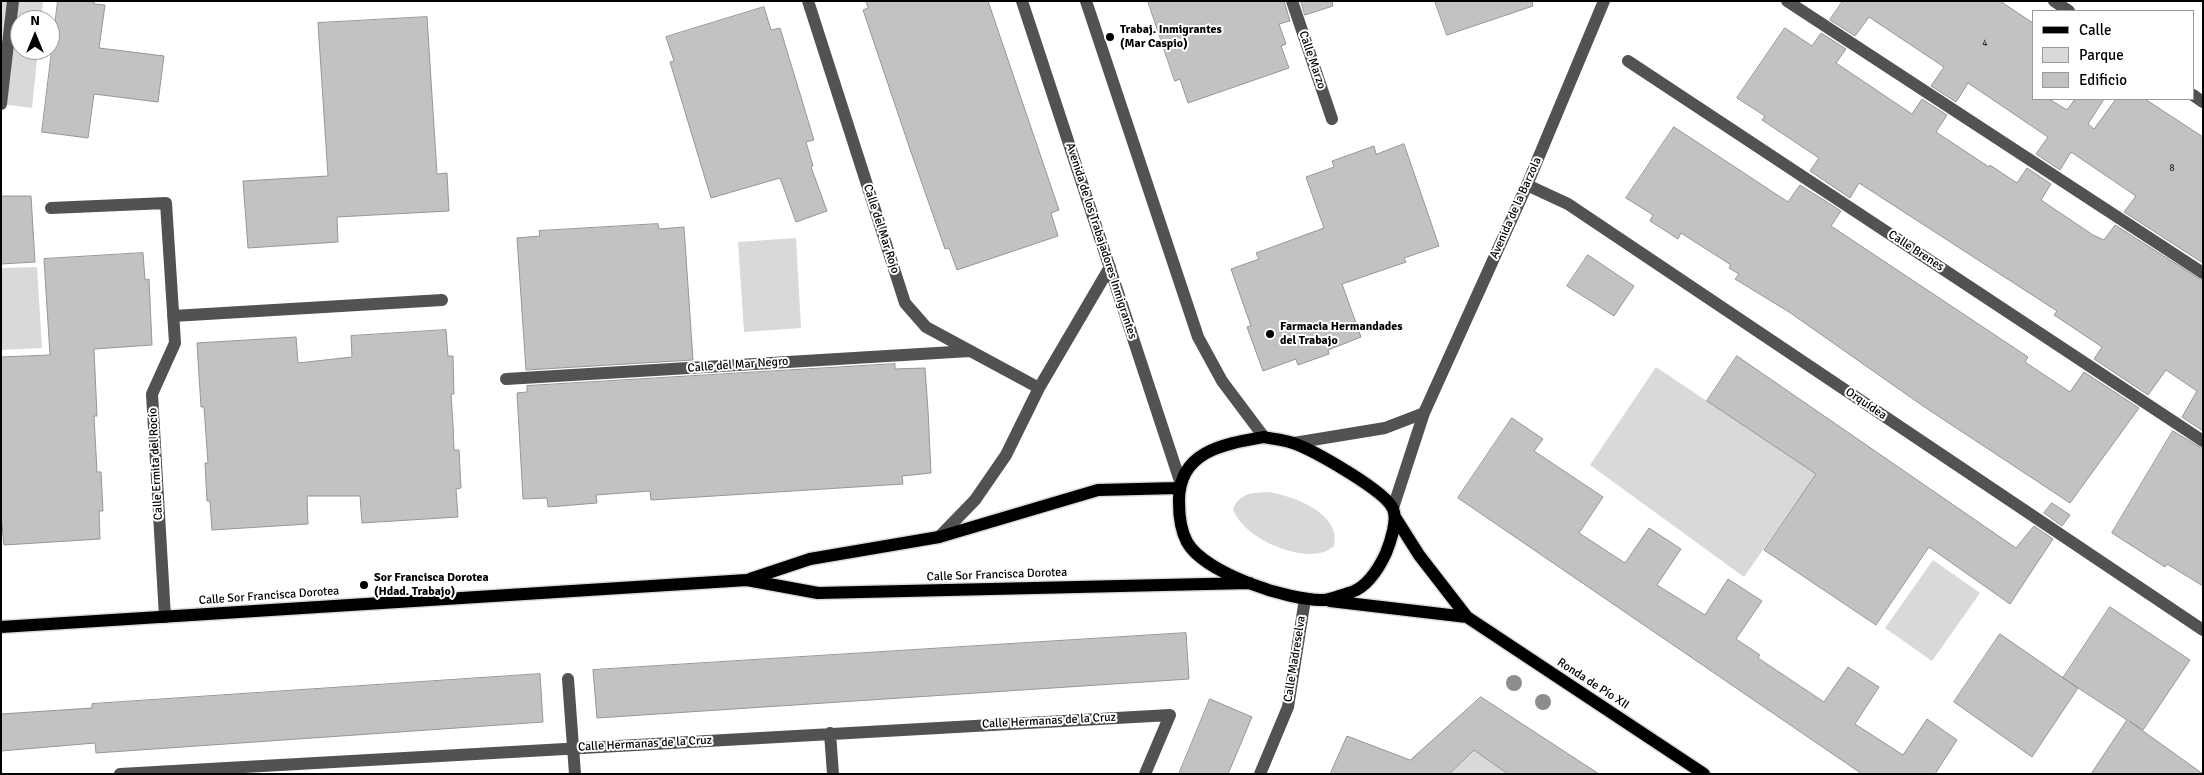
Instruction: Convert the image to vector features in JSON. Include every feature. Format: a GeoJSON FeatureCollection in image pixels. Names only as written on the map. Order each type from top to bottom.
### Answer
{"type":"FeatureCollection","features":[{"type":"Feature","properties":{"kind":"main road","name":"Ronda de Pío XII"},"geometry":{"type":"LineString","coordinates":[[1264,436],[1294,443],[1368,484],[1394,512],[1419,555],[1467,617],[1704,774]]}},
{"type":"Feature","properties":{"kind":"main road"},"geometry":{"type":"LineString","coordinates":[[1250,583],[1209,564],[1187,543],[1179,517],[1179,484],[1199,456],[1224,444],[1264,436]]}},
{"type":"Feature","properties":{"kind":"main road","name":"Calle Sor Francisca Dorotea"},"geometry":{"type":"LineString","coordinates":[[748,580],[810,559],[939,537],[1098,490],[1179,484]]}},
{"type":"Feature","properties":{"kind":"main road"},"geometry":{"type":"LineString","coordinates":[[1325,600],[1357,590],[1374,574],[1388,547],[1394,512]]}},
{"type":"Feature","properties":{"kind":"main road","name":"Calle Sor Francisca Dorotea"},"geometry":{"type":"LineString","coordinates":[[1,627],[748,580],[818,593],[1250,583]]}},
{"type":"Feature","properties":{"kind":"main road","name":"Ronda de Pío XII"},"geometry":{"type":"LineString","coordinates":[[1250,583],[1305,599],[1467,617]]}},
{"type":"Feature","properties":{"kind":"street"},"geometry":{"type":"LineString","coordinates":[[1,104],[13,1]]}},
{"type":"Feature","properties":{"kind":"street","name":"Calle del Mar Rojo"},"geometry":{"type":"LineString","coordinates":[[808,1],[905,303],[926,327],[1040,388]]}},
{"type":"Feature","properties":{"kind":"street","name":"Avenida de los Trabajadores Inmigrantes"},"geometry":{"type":"LineString","coordinates":[[1022,1],[1110,266],[1179,484]]}},
{"type":"Feature","properties":{"kind":"street"},"geometry":{"type":"LineString","coordinates":[[1086,1],[1198,337],[1222,381],[1264,436]]}},
{"type":"Feature","properties":{"kind":"street","name":"Calle Marzo"},"geometry":{"type":"LineString","coordinates":[[1292,1],[1332,119]]}},
{"type":"Feature","properties":{"kind":"street","name":"Avenida de la Barzola"},"geometry":{"type":"LineString","coordinates":[[1394,512],[1424,413],[1527,184],[1604,1]]}},
{"type":"Feature","properties":{"kind":"street"},"geometry":{"type":"LineString","coordinates":[[1787,1],[2203,273]]}},
{"type":"Feature","properties":{"kind":"street"},"geometry":{"type":"LineString","coordinates":[[2054,1],[2068,10]]}},
{"type":"Feature","properties":{"kind":"street","name":"Calle Brenes"},"geometry":{"type":"LineString","coordinates":[[1628,61],[2203,441]]}},
{"type":"Feature","properties":{"kind":"street","name":"Orquídea"},"geometry":{"type":"LineString","coordinates":[[1527,184],[1568,204],[2203,630]]}},
{"type":"Feature","properties":{"kind":"street","name":"Calle Ermita del Rocío"},"geometry":{"type":"LineString","coordinates":[[52,208],[166,203],[175,343],[152,394],[165,617]]}},
{"type":"Feature","properties":{"kind":"street"},"geometry":{"type":"LineString","coordinates":[[939,537],[975,500],[1006,455],[1040,388],[1110,266]]}},
{"type":"Feature","properties":{"kind":"street"},"geometry":{"type":"LineString","coordinates":[[173,316],[442,300]]}},
{"type":"Feature","properties":{"kind":"street","name":"Calle del Mar Negro"},"geometry":{"type":"LineString","coordinates":[[506,380],[970,351]]}},
{"type":"Feature","properties":{"kind":"street"},"geometry":{"type":"LineString","coordinates":[[1294,443],[1385,428],[1424,413]]}},
{"type":"Feature","properties":{"kind":"street","name":"Calle Madreselva"},"geometry":{"type":"LineString","coordinates":[[1260,774],[1288,707],[1305,599]]}},
{"type":"Feature","properties":{"kind":"street"},"geometry":{"type":"LineString","coordinates":[[568,679],[575,774]]}},
{"type":"Feature","properties":{"kind":"street","name":"Calle Hermanas de la Cruz"},"geometry":{"type":"LineString","coordinates":[[120,774],[346,767],[572,748],[1170,715],[1145,774]]}},
{"type":"Feature","properties":{"kind":"street"},"geometry":{"type":"LineString","coordinates":[[830,733],[833,774]]}},
{"type":"Feature","properties":{"kind":"green space"},"geometry":{"type":"Polygon","coordinates":[[[1,1],[43,1],[42,10],[10,10],[10,60],[37,60],[32,108],[1,104],[1,1]]]}},
{"type":"Feature","properties":{"kind":"green space"},"geometry":{"type":"Polygon","coordinates":[[[796,238],[801,328],[744,332],[738,242],[796,238]]]}},
{"type":"Feature","properties":{"kind":"green space"},"geometry":{"type":"Polygon","coordinates":[[[37,267],[42,348],[1,350],[1,268],[37,267]]]}},
{"type":"Feature","properties":{"kind":"green space"},"geometry":{"type":"Polygon","coordinates":[[[1656,367],[1816,474],[1744,577],[1590,465],[1656,367]]]}},
{"type":"Feature","properties":{"kind":"green space"},"geometry":{"type":"Polygon","coordinates":[[[1269,492],[1303,502],[1324,516],[1331,525],[1335,535],[1334,546],[1324,552],[1312,554],[1299,553],[1271,544],[1247,529],[1238,519],[1233,509],[1236,503],[1248,494],[1269,492]]]}},
{"type":"Feature","properties":{"kind":"green space"},"geometry":{"type":"Polygon","coordinates":[[[1933,560],[1980,593],[1932,661],[1885,628],[1933,560]]]}},
{"type":"Feature","properties":{"kind":"green space"},"geometry":{"type":"Polygon","coordinates":[[[1474,750],[1508,774],[1449,774],[1474,750]]]}},
{"type":"Feature","properties":{"kind":"building"},"geometry":{"type":"Polygon","coordinates":[[[58,1],[94,1],[94,4],[105,5],[99,48],[164,56],[158,102],[94,94],[88,138],[42,132],[51,60],[60,60],[60,10],[57,10],[58,1]]]}},
{"type":"Feature","properties":{"kind":"building"},"geometry":{"type":"Polygon","coordinates":[[[866,1],[988,1],[1059,210],[1051,213],[1058,236],[957,270],[949,248],[945,249],[911,152],[863,10],[868,8],[866,1]]]}},
{"type":"Feature","properties":{"kind":"building"},"geometry":{"type":"Polygon","coordinates":[[[1148,1],[1284,1],[1290,21],[1279,24],[1286,44],[1281,46],[1289,68],[1188,103],[1180,79],[1175,81],[1148,1]]]}},
{"type":"Feature","properties":{"kind":"building"},"geometry":{"type":"Polygon","coordinates":[[[1301,1],[1332,1],[1333,6],[1305,15],[1301,1]]]}},
{"type":"Feature","properties":{"kind":"building"},"geometry":{"type":"Polygon","coordinates":[[[1435,1],[1532,1],[1533,6],[1447,35],[1435,1]]]}},
{"type":"Feature","properties":{"kind":"building"},"geometry":{"type":"Polygon","coordinates":[[[1843,1],[2000,1],[2032,22],[2032,100],[2051,100],[2067,110],[2074,100],[2103,100],[2088,124],[2094,129],[2115,100],[2147,100],[2203,137],[2203,263],[2124,212],[2136,196],[2071,152],[2060,170],[2036,154],[2048,137],[1968,83],[1956,102],[1931,86],[1944,67],[1869,17],[1855,36],[1830,20],[1843,1]]]}},
{"type":"Feature","properties":{"kind":"building"},"geometry":{"type":"Polygon","coordinates":[[[764,7],[771,30],[780,28],[814,140],[806,142],[813,166],[811,167],[827,211],[796,222],[780,178],[711,198],[670,62],[674,61],[666,37],[764,7]]]}},
{"type":"Feature","properties":{"kind":"building"},"geometry":{"type":"Polygon","coordinates":[[[427,17],[437,174],[447,173],[449,211],[337,217],[338,242],[248,248],[243,181],[328,176],[318,23],[427,17]]]}},
{"type":"Feature","properties":{"kind":"building"},"geometry":{"type":"Polygon","coordinates":[[[1785,28],[1812,46],[1821,33],[1846,49],[1836,63],[1912,114],[1922,99],[1947,115],[1936,132],[1989,167],[1990,165],[2017,183],[2027,168],[2051,184],[2041,200],[2093,235],[2104,240],[2115,225],[2203,281],[2203,431],[2182,417],[2197,391],[2166,370],[2148,395],[2094,359],[2102,347],[2054,315],[2057,311],[1859,183],[1850,198],[1810,171],[1819,158],[1762,120],[1765,116],[1737,98],[1785,28]]]}},
{"type":"Feature","properties":{"kind":"building"},"geometry":{"type":"Polygon","coordinates":[[[1674,127],[1788,202],[1800,185],[1841,211],[1831,226],[2028,357],[2025,362],[2070,392],[2084,372],[2139,408],[2070,503],[1923,406],[1789,312],[1735,279],[1739,274],[1729,268],[1731,265],[1681,233],[1678,239],[1650,221],[1653,215],[1626,198],[1674,127]]]}},
{"type":"Feature","properties":{"kind":"building"},"geometry":{"type":"Polygon","coordinates":[[[1404,144],[1439,246],[1404,258],[1406,262],[1342,284],[1361,337],[1328,350],[1329,354],[1298,365],[1296,359],[1263,371],[1247,327],[1251,326],[1231,269],[1259,259],[1256,253],[1324,228],[1306,177],[1334,167],[1332,161],[1374,146],[1376,154],[1404,144]]]}},
{"type":"Feature","properties":{"kind":"building"},"geometry":{"type":"Polygon","coordinates":[[[1,196],[31,196],[35,262],[1,264],[1,196]]]}},
{"type":"Feature","properties":{"kind":"building"},"geometry":{"type":"Polygon","coordinates":[[[658,224],[659,229],[684,227],[693,360],[526,370],[517,238],[540,236],[539,231],[658,224]]]}},
{"type":"Feature","properties":{"kind":"building"},"geometry":{"type":"Polygon","coordinates":[[[143,253],[145,280],[149,279],[152,345],[94,349],[97,416],[94,416],[97,472],[101,472],[103,511],[99,511],[100,539],[4,545],[1,516],[1,357],[50,355],[44,259],[143,253]]]}},
{"type":"Feature","properties":{"kind":"building"},"geometry":{"type":"Polygon","coordinates":[[[1588,255],[1634,286],[1614,316],[1567,286],[1588,255]]]}},
{"type":"Feature","properties":{"kind":"building"},"geometry":{"type":"Polygon","coordinates":[[[446,330],[448,356],[453,356],[454,394],[451,394],[454,450],[459,450],[461,488],[456,489],[458,517],[362,523],[360,496],[307,496],[308,524],[212,530],[210,501],[207,501],[205,463],[208,463],[204,407],[201,407],[197,343],[296,337],[298,363],[352,357],[351,336],[446,330]]]}},
{"type":"Feature","properties":{"kind":"building"},"geometry":{"type":"Polygon","coordinates":[[[1737,356],[2016,548],[2034,526],[2053,539],[2010,604],[1929,547],[1876,625],[1764,550],[1816,474],[1707,401],[1737,356]]]}},
{"type":"Feature","properties":{"kind":"building"},"geometry":{"type":"Polygon","coordinates":[[[895,364],[895,369],[925,368],[928,410],[931,473],[902,476],[903,484],[651,500],[650,491],[596,495],[597,503],[548,507],[547,498],[523,499],[517,393],[527,392],[527,386],[895,364]]]}},
{"type":"Feature","properties":{"kind":"building"},"geometry":{"type":"Polygon","coordinates":[[[1512,418],[1543,439],[1534,451],[1603,497],[1579,533],[1625,563],[1649,528],[1681,549],[1657,585],[1705,615],[1728,579],[1762,601],[1736,639],[1760,655],[1758,658],[1824,702],[1848,667],[1879,687],[1855,724],[1903,755],[1927,719],[1957,740],[1935,774],[1862,774],[1458,498],[1512,418]]]}},
{"type":"Feature","properties":{"kind":"building"},"geometry":{"type":"Polygon","coordinates":[[[2173,431],[2203,449],[2203,586],[2167,564],[2165,567],[2112,533],[2173,431]]]}},
{"type":"Feature","properties":{"kind":"building"},"geometry":{"type":"Polygon","coordinates":[[[2052,503],[2070,515],[2062,526],[2044,513],[2052,503]]]}},
{"type":"Feature","properties":{"kind":"building"},"geometry":{"type":"Polygon","coordinates":[[[2110,607],[2190,660],[2143,730],[2129,721],[2203,774],[2091,774],[2127,720],[2063,678],[2110,607]]]}},
{"type":"Feature","properties":{"kind":"building"},"geometry":{"type":"Polygon","coordinates":[[[1186,633],[1189,679],[597,718],[593,670],[1186,633]]]}},
{"type":"Feature","properties":{"kind":"building"},"geometry":{"type":"Polygon","coordinates":[[[2000,634],[2078,688],[2032,757],[1954,702],[2000,634]]]}},
{"type":"Feature","properties":{"kind":"building"},"geometry":{"type":"Polygon","coordinates":[[[540,674],[543,722],[96,753],[95,743],[1,751],[1,714],[92,708],[92,704],[540,674]]]}},
{"type":"Feature","properties":{"kind":"building"},"geometry":{"type":"Polygon","coordinates":[[[1481,697],[1599,774],[1508,774],[1474,750],[1449,774],[1330,774],[1347,736],[1410,760],[1481,697]]]}},
{"type":"Feature","properties":{"kind":"building"},"geometry":{"type":"Polygon","coordinates":[[[1210,699],[1252,717],[1228,774],[1179,774],[1210,699]]]}},
{"type":"Feature","properties":{"kind":"place","name":"Trabaj. Inmigrantes (Mar Caspio)"},"geometry":{"type":"Point","coordinates":[1110,37]}},
{"type":"Feature","properties":{"kind":"place","name":"Farmacia Hermandades del Trabajo"},"geometry":{"type":"Point","coordinates":[1270,334]}},
{"type":"Feature","properties":{"kind":"place","name":"Sor Francisca Dorotea (Hdad. Trabajo)"},"geometry":{"type":"Point","coordinates":[364,585]}}]}
